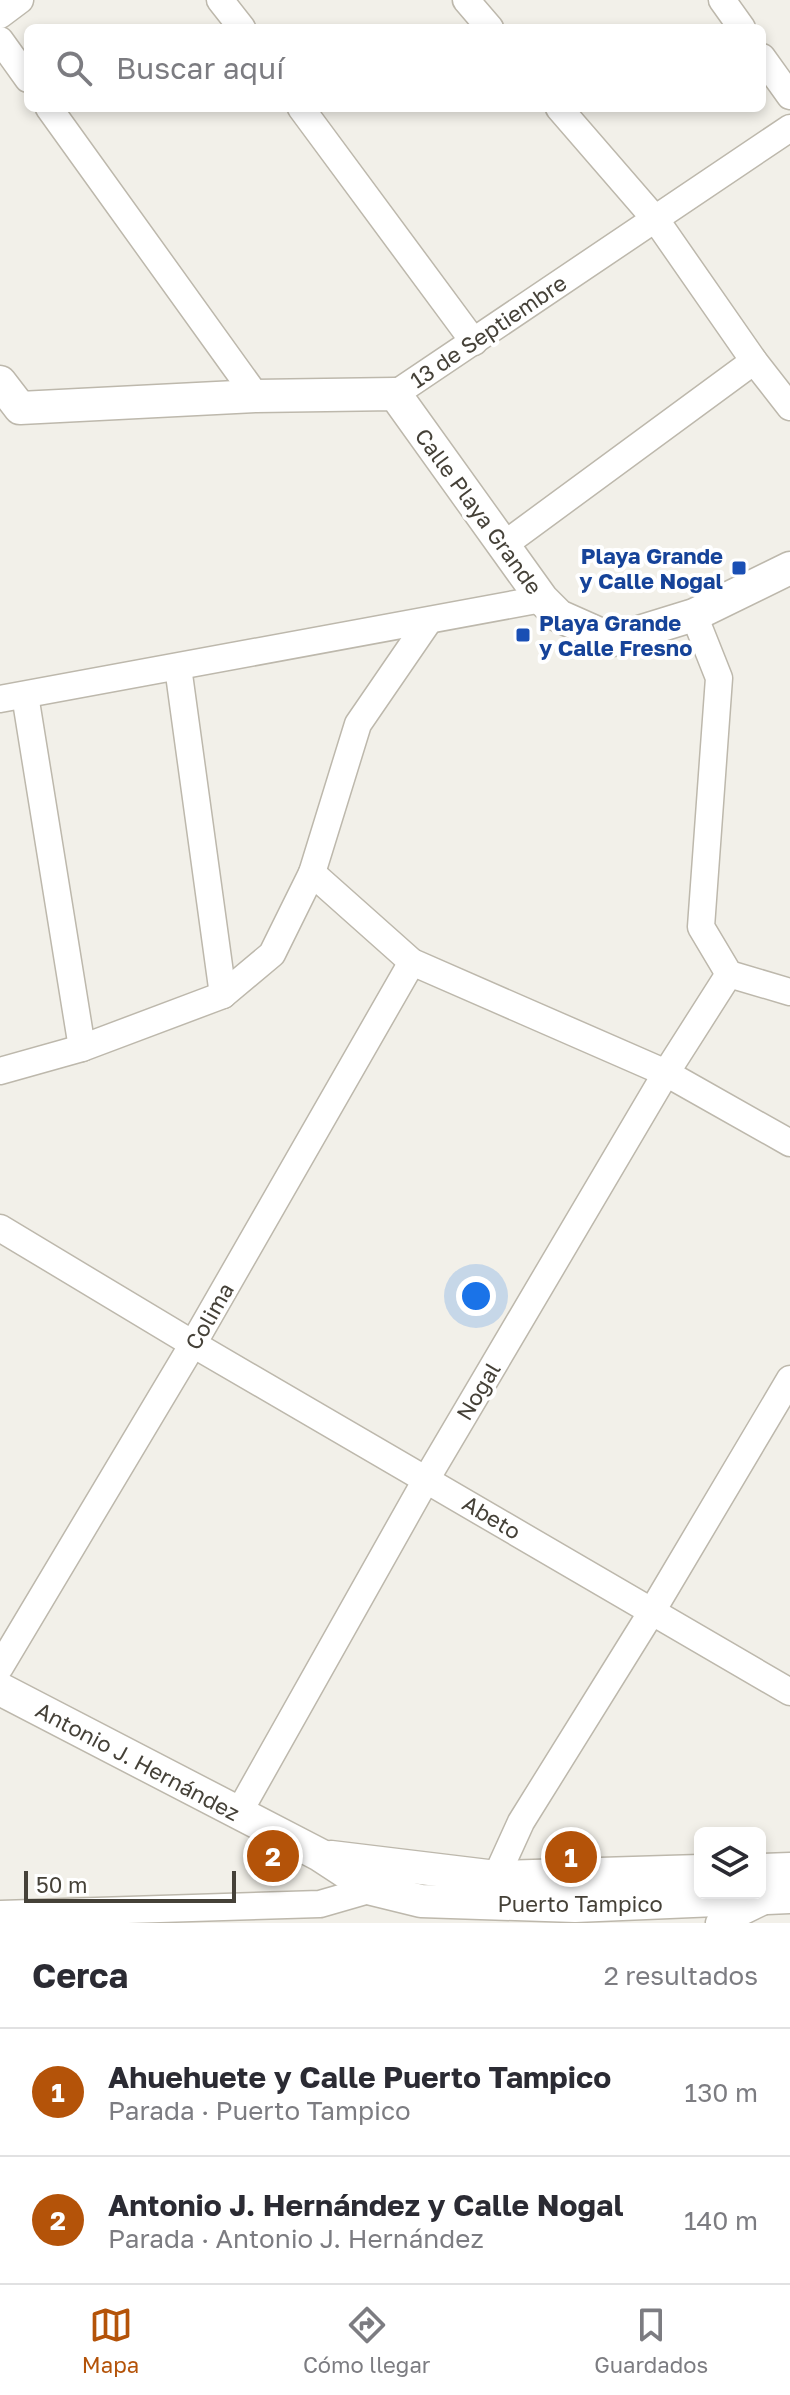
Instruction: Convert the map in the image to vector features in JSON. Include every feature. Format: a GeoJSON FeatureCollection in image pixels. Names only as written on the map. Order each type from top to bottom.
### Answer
{"type":"FeatureCollection","features":[{"type":"Feature","properties":{"kind":"street"},"geometry":{"type":"LineString","coordinates":[[0,15],[20,0]]}},
{"type":"Feature","properties":{"kind":"street"},"geometry":{"type":"LineString","coordinates":[[220,0],[239,24]]}},
{"type":"Feature","properties":{"kind":"street"},"geometry":{"type":"LineString","coordinates":[[466,0],[487,24]]}},
{"type":"Feature","properties":{"kind":"street"},"geometry":{"type":"LineString","coordinates":[[722,0],[739,24]]}},
{"type":"Feature","properties":{"kind":"street"},"geometry":{"type":"LineString","coordinates":[[0,40],[24,73]]}},
{"type":"Feature","properties":{"kind":"street"},"geometry":{"type":"LineString","coordinates":[[766,63],[790,96]]}},
{"type":"Feature","properties":{"kind":"street"},"geometry":{"type":"LineString","coordinates":[[52,112],[256,396]]}},
{"type":"Feature","properties":{"kind":"street"},"geometry":{"type":"LineString","coordinates":[[304,112],[474,342]]}},
{"type":"Feature","properties":{"kind":"street"},"geometry":{"type":"LineString","coordinates":[[562,112],[656,220],[754,361],[790,407]]}},
{"type":"Feature","properties":{"kind":"street","name":"13 de Septiembre"},"geometry":{"type":"LineString","coordinates":[[10,410],[256,396],[395,394],[790,128]]}},
{"type":"Feature","properties":{"kind":"street"},"geometry":{"type":"LineString","coordinates":[[505,544],[754,361]]}},
{"type":"Feature","properties":{"kind":"street"},"geometry":{"type":"LineString","coordinates":[[0,382],[10,410]]}},
{"type":"Feature","properties":{"kind":"street","name":"Calle Playa Grande"},"geometry":{"type":"LineString","coordinates":[[395,394],[542,599],[559,616],[613,640],[694,615],[790,568]]}},
{"type":"Feature","properties":{"kind":"street"},"geometry":{"type":"LineString","coordinates":[[82,1048],[12,697],[542,599]]}},
{"type":"Feature","properties":{"kind":"street"},"geometry":{"type":"LineString","coordinates":[[694,615],[719,678],[701,927],[729,974],[790,992]]}},
{"type":"Feature","properties":{"kind":"street"},"geometry":{"type":"LineString","coordinates":[[0,1071],[82,1048],[223,995],[272,954],[312,873],[358,724],[428,622]]}},
{"type":"Feature","properties":{"kind":"street"},"geometry":{"type":"LineString","coordinates":[[178,667],[223,995]]}},
{"type":"Feature","properties":{"kind":"street"},"geometry":{"type":"LineString","coordinates":[[312,873],[412,962],[666,1073],[790,1143]]}},
{"type":"Feature","properties":{"kind":"street","name":"Colima"},"geometry":{"type":"LineString","coordinates":[[0,1667],[193,1344],[412,962]]}},
{"type":"Feature","properties":{"kind":"street","name":"Nogal"},"geometry":{"type":"LineString","coordinates":[[238,1814],[427,1478],[666,1073],[729,974]]}},
{"type":"Feature","properties":{"kind":"street","name":"Abeto"},"geometry":{"type":"LineString","coordinates":[[0,1228],[790,1692]]}},
{"type":"Feature","properties":{"kind":"street"},"geometry":{"type":"LineString","coordinates":[[496,1877],[521,1822],[651,1613],[790,1379]]}},
{"type":"Feature","properties":{"kind":"street","name":"Antonio J. Hernández"},"geometry":{"type":"LineString","coordinates":[[0,1689],[320,1855],[377,1877]]}},
{"type":"Feature","properties":{"kind":"street","name":"Puerto Tampico"},"geometry":{"type":"LineString","coordinates":[[377,1877],[421,1901],[575,1906],[777,1886],[790,1869]]}},
{"type":"Feature","properties":{"kind":"street","name":"Puerto Tampico"},"geometry":{"type":"LineString","coordinates":[[377,1877],[694,1871]]}},
{"type":"Feature","properties":{"kind":"street"},"geometry":{"type":"LineString","coordinates":[[0,1914],[320,1904],[377,1877]]}},
{"type":"Feature","properties":{"kind":"street"},"geometry":{"type":"LineString","coordinates":[[719,1923],[777,1886]]}},
{"type":"Feature","properties":{"kind":"place","name":"Playa Grande y Calle Nogal"},"geometry":{"type":"Point","coordinates":[739,568]}},
{"type":"Feature","properties":{"kind":"place","name":"Playa Grande y Calle Fresno"},"geometry":{"type":"Point","coordinates":[523,635]}},
{"type":"Feature","properties":{"kind":"place","name":"Antonio J. Hernández y Calle Nogal"},"geometry":{"type":"Point","coordinates":[273,1856]}},
{"type":"Feature","properties":{"kind":"place","name":"Ahuehuete y Calle Puerto Tampico"},"geometry":{"type":"Point","coordinates":[571,1857]}}]}
